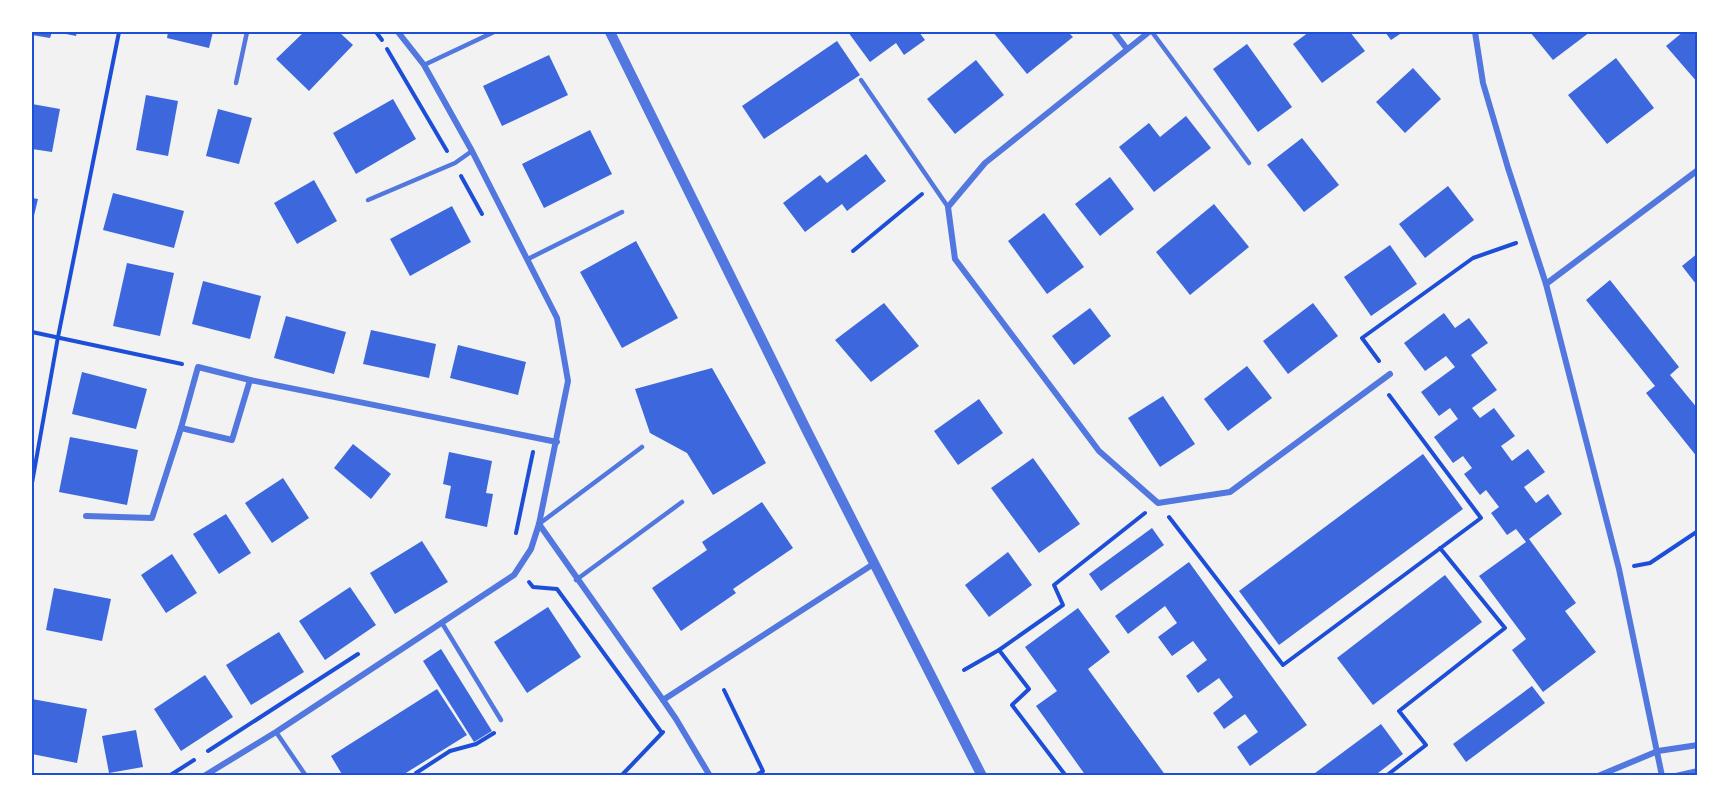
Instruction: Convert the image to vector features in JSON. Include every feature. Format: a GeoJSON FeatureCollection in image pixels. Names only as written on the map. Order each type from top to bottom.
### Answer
{"type":"FeatureCollection","features":[{"type":"Feature","properties":{"kind":"street"},"geometry":{"type":"LineString","coordinates":[[204,776],[276,732],[514,575],[531,549],[539,524],[568,381],[557,318],[472,151],[424,65],[398,32]]}},
{"type":"Feature","properties":{"kind":"street"},"geometry":{"type":"LineString","coordinates":[[610,32],[807,431],[982,776]]}},
{"type":"Feature","properties":{"kind":"street"},"geometry":{"type":"LineString","coordinates":[[1114,32],[1127,49]]}},
{"type":"Feature","properties":{"kind":"street"},"geometry":{"type":"LineString","coordinates":[[1150,32],[985,163],[948,207],[955,259],[1100,451],[1158,503],[1230,492],[1390,374]]}},
{"type":"Feature","properties":{"kind":"street"},"geometry":{"type":"LineString","coordinates":[[1475,32],[1483,83],[1546,284],[1619,569],[1662,776]]}},
{"type":"Feature","properties":{"kind":"street"},"geometry":{"type":"LineString","coordinates":[[1546,284],[1698,170]]}},
{"type":"Feature","properties":{"kind":"street"},"geometry":{"type":"LineString","coordinates":[[86,516],[152,518],[182,428],[198,367],[250,380],[557,442]]}},
{"type":"Feature","properties":{"kind":"street"},"geometry":{"type":"LineString","coordinates":[[182,428],[232,440],[250,380]]}},
{"type":"Feature","properties":{"kind":"street"},"geometry":{"type":"LineString","coordinates":[[539,524],[576,580],[676,718],[710,776]]}},
{"type":"Feature","properties":{"kind":"street"},"geometry":{"type":"LineString","coordinates":[[663,700],[875,563]]}},
{"type":"Feature","properties":{"kind":"street"},"geometry":{"type":"LineString","coordinates":[[1598,776],[1658,751],[1698,745]]}},
{"type":"Feature","properties":{"kind":"street"},"geometry":{"type":"LineString","coordinates":[[1676,776],[1698,771]]}},
{"type":"Feature","properties":{"kind":"lane"},"geometry":{"type":"LineString","coordinates":[[236,83],[247,32]]}},
{"type":"Feature","properties":{"kind":"lane"},"geometry":{"type":"LineString","coordinates":[[424,65],[494,32]]}},
{"type":"Feature","properties":{"kind":"lane"},"geometry":{"type":"LineString","coordinates":[[1150,32],[1249,163]]}},
{"type":"Feature","properties":{"kind":"lane"},"geometry":{"type":"LineString","coordinates":[[861,80],[948,207]]}},
{"type":"Feature","properties":{"kind":"lane"},"geometry":{"type":"LineString","coordinates":[[368,200],[454,163],[472,151]]}},
{"type":"Feature","properties":{"kind":"lane"},"geometry":{"type":"LineString","coordinates":[[528,259],[622,212]]}},
{"type":"Feature","properties":{"kind":"lane"},"geometry":{"type":"LineString","coordinates":[[539,524],[642,447]]}},
{"type":"Feature","properties":{"kind":"lane"},"geometry":{"type":"LineString","coordinates":[[576,580],[682,502]]}},
{"type":"Feature","properties":{"kind":"lane"},"geometry":{"type":"LineString","coordinates":[[442,622],[501,720]]}},
{"type":"Feature","properties":{"kind":"lane"},"geometry":{"type":"LineString","coordinates":[[276,732],[306,776]]}},
{"type":"Feature","properties":{"kind":"path"},"geometry":{"type":"LineString","coordinates":[[32,483],[58,337],[119,32]]}},
{"type":"Feature","properties":{"kind":"path"},"geometry":{"type":"LineString","coordinates":[[376,32],[487,223]]}},
{"type":"Feature","properties":{"kind":"path"},"geometry":{"type":"LineString","coordinates":[[853,251],[932,184]]}},
{"type":"Feature","properties":{"kind":"path"},"geometry":{"type":"LineString","coordinates":[[1390,374],[1362,338],[1473,258],[1531,239]]}},
{"type":"Feature","properties":{"kind":"path"},"geometry":{"type":"LineString","coordinates":[[32,332],[198,367]]}},
{"type":"Feature","properties":{"kind":"path"},"geometry":{"type":"LineString","coordinates":[[964,670],[999,650],[1063,605],[1054,585],[1158,503],[1283,665],[1481,518],[1380,382]]}},
{"type":"Feature","properties":{"kind":"path"},"geometry":{"type":"LineString","coordinates":[[516,535],[536,438]]}},
{"type":"Feature","properties":{"kind":"path"},"geometry":{"type":"LineString","coordinates":[[1619,569],[1650,563],[1698,531]]}},
{"type":"Feature","properties":{"kind":"path"},"geometry":{"type":"LineString","coordinates":[[1386,776],[1426,745],[1399,711],[1505,628],[1440,548]]}},
{"type":"Feature","properties":{"kind":"path"},"geometry":{"type":"LineString","coordinates":[[519,568],[533,587],[557,589],[662,734]]}},
{"type":"Feature","properties":{"kind":"path"},"geometry":{"type":"LineString","coordinates":[[999,650],[1029,689],[1012,705],[1066,776]]}},
{"type":"Feature","properties":{"kind":"path"},"geometry":{"type":"LineString","coordinates":[[169,776],[360,653]]}},
{"type":"Feature","properties":{"kind":"path"},"geometry":{"type":"LineString","coordinates":[[724,690],[767,776]]}},
{"type":"Feature","properties":{"kind":"path"},"geometry":{"type":"LineString","coordinates":[[621,776],[676,718]]}},
{"type":"Feature","properties":{"kind":"path"},"geometry":{"type":"LineString","coordinates":[[416,772],[450,751],[476,744],[504,727],[501,720]]}},
{"type":"Feature","properties":{"kind":"path"},"geometry":{"type":"LineString","coordinates":[[755,776],[763,771]]}},
{"type":"Feature","properties":{"kind":"path"},"geometry":{"type":"LineString","coordinates":[[32,775],[40,776]]}},
{"type":"Feature","properties":{"kind":"building"},"geometry":{"type":"Polygon","coordinates":[[[32,32],[52,32],[50,38],[32,35],[32,32]]]}},
{"type":"Feature","properties":{"kind":"building"},"geometry":{"type":"Polygon","coordinates":[[[56,32],[77,32],[76,36],[56,32]]]}},
{"type":"Feature","properties":{"kind":"building"},"geometry":{"type":"Polygon","coordinates":[[[168,32],[213,32],[209,48],[167,38],[168,32]]]}},
{"type":"Feature","properties":{"kind":"building"},"geometry":{"type":"Polygon","coordinates":[[[304,32],[339,32],[353,45],[309,91],[276,59],[304,32]]]}},
{"type":"Feature","properties":{"kind":"building"},"geometry":{"type":"Polygon","coordinates":[[[848,32],[919,32],[925,40],[904,55],[896,43],[870,62],[848,32]]]}},
{"type":"Feature","properties":{"kind":"building"},"geometry":{"type":"Polygon","coordinates":[[[993,32],[1068,32],[1073,37],[1027,74],[993,32]]]}},
{"type":"Feature","properties":{"kind":"building"},"geometry":{"type":"Polygon","coordinates":[[[1309,32],[1350,32],[1365,51],[1322,83],[1293,44],[1309,32]]]}},
{"type":"Feature","properties":{"kind":"building"},"geometry":{"type":"Polygon","coordinates":[[[1385,32],[1403,32],[1391,40],[1385,32]]]}},
{"type":"Feature","properties":{"kind":"building"},"geometry":{"type":"Polygon","coordinates":[[[1530,32],[1590,32],[1553,60],[1530,32]]]}},
{"type":"Feature","properties":{"kind":"building"},"geometry":{"type":"Polygon","coordinates":[[[1683,32],[1698,32],[1698,83],[1666,46],[1683,32]]]}},
{"type":"Feature","properties":{"kind":"building"},"geometry":{"type":"Polygon","coordinates":[[[837,41],[860,75],[764,139],[742,106],[837,41]]]}},
{"type":"Feature","properties":{"kind":"building"},"geometry":{"type":"Polygon","coordinates":[[[1247,44],[1292,107],[1258,132],[1213,69],[1247,44]]]}},
{"type":"Feature","properties":{"kind":"building"},"geometry":{"type":"Polygon","coordinates":[[[549,55],[568,95],[502,126],[483,86],[549,55]]]}},
{"type":"Feature","properties":{"kind":"building"},"geometry":{"type":"Polygon","coordinates":[[[1616,58],[1654,108],[1607,144],[1568,95],[1616,58]]]}},
{"type":"Feature","properties":{"kind":"building"},"geometry":{"type":"Polygon","coordinates":[[[976,60],[1004,95],[955,134],[927,99],[976,60]]]}},
{"type":"Feature","properties":{"kind":"building"},"geometry":{"type":"Polygon","coordinates":[[[1413,68],[1441,99],[1405,133],[1376,102],[1413,68]]]}},
{"type":"Feature","properties":{"kind":"building"},"geometry":{"type":"Polygon","coordinates":[[[146,95],[178,101],[168,156],[136,150],[146,95]]]}},
{"type":"Feature","properties":{"kind":"building"},"geometry":{"type":"Polygon","coordinates":[[[393,99],[416,139],[356,174],[333,133],[393,99]]]}},
{"type":"Feature","properties":{"kind":"building"},"geometry":{"type":"Polygon","coordinates":[[[32,104],[60,109],[52,152],[32,149],[32,104]]]}},
{"type":"Feature","properties":{"kind":"building"},"geometry":{"type":"Polygon","coordinates":[[[218,109],[252,118],[239,164],[206,156],[218,109]]]}},
{"type":"Feature","properties":{"kind":"building"},"geometry":{"type":"Polygon","coordinates":[[[1186,116],[1211,148],[1154,192],[1119,147],[1149,123],[1160,137],[1186,116]]]}},
{"type":"Feature","properties":{"kind":"building"},"geometry":{"type":"Polygon","coordinates":[[[590,130],[612,174],[544,208],[522,164],[590,130]]]}},
{"type":"Feature","properties":{"kind":"building"},"geometry":{"type":"Polygon","coordinates":[[[1302,138],[1339,185],[1304,212],[1267,165],[1302,138]]]}},
{"type":"Feature","properties":{"kind":"building"},"geometry":{"type":"Polygon","coordinates":[[[866,154],[886,181],[847,211],[842,204],[805,232],[783,203],[820,175],[827,183],[866,154]]]}},
{"type":"Feature","properties":{"kind":"building"},"geometry":{"type":"Polygon","coordinates":[[[1110,177],[1134,209],[1100,236],[1075,204],[1110,177]]]}},
{"type":"Feature","properties":{"kind":"building"},"geometry":{"type":"Polygon","coordinates":[[[314,180],[337,221],[297,244],[274,203],[314,180]]]}},
{"type":"Feature","properties":{"kind":"building"},"geometry":{"type":"Polygon","coordinates":[[[1448,186],[1474,220],[1425,258],[1399,224],[1448,186]]]}},
{"type":"Feature","properties":{"kind":"building"},"geometry":{"type":"Polygon","coordinates":[[[113,193],[184,211],[174,248],[103,230],[113,193]]]}},
{"type":"Feature","properties":{"kind":"building"},"geometry":{"type":"Polygon","coordinates":[[[32,198],[38,199],[32,224],[32,198]]]}},
{"type":"Feature","properties":{"kind":"building"},"geometry":{"type":"Polygon","coordinates":[[[1214,204],[1249,247],[1190,295],[1156,252],[1214,204]]]}},
{"type":"Feature","properties":{"kind":"building"},"geometry":{"type":"Polygon","coordinates":[[[452,206],[471,242],[410,276],[390,239],[452,206]]]}},
{"type":"Feature","properties":{"kind":"building"},"geometry":{"type":"Polygon","coordinates":[[[1044,213],[1084,267],[1047,294],[1008,241],[1044,213]]]}},
{"type":"Feature","properties":{"kind":"building"},"geometry":{"type":"Polygon","coordinates":[[[636,241],[678,318],[622,348],[580,272],[636,241]]]}},
{"type":"Feature","properties":{"kind":"building"},"geometry":{"type":"Polygon","coordinates":[[[1390,245],[1417,284],[1371,316],[1344,277],[1390,245]]]}},
{"type":"Feature","properties":{"kind":"building"},"geometry":{"type":"Polygon","coordinates":[[[1698,253],[1698,283],[1696,284],[1682,266],[1698,253]]]}},
{"type":"Feature","properties":{"kind":"building"},"geometry":{"type":"Polygon","coordinates":[[[127,263],[174,273],[160,336],[113,326],[127,263]]]}},
{"type":"Feature","properties":{"kind":"building"},"geometry":{"type":"Polygon","coordinates":[[[1610,280],[1679,367],[1670,375],[1698,409],[1698,458],[1646,393],[1655,386],[1586,300],[1610,280]]]}},
{"type":"Feature","properties":{"kind":"building"},"geometry":{"type":"Polygon","coordinates":[[[203,281],[261,296],[250,339],[192,324],[203,281]]]}},
{"type":"Feature","properties":{"kind":"building"},"geometry":{"type":"Polygon","coordinates":[[[884,303],[919,346],[871,382],[835,340],[884,303]]]}},
{"type":"Feature","properties":{"kind":"building"},"geometry":{"type":"Polygon","coordinates":[[[1313,303],[1338,336],[1288,374],[1263,341],[1313,303]]]}},
{"type":"Feature","properties":{"kind":"building"},"geometry":{"type":"Polygon","coordinates":[[[1090,308],[1111,336],[1074,365],[1052,336],[1090,308]]]}},
{"type":"Feature","properties":{"kind":"building"},"geometry":{"type":"Polygon","coordinates":[[[1444,313],[1455,328],[1469,318],[1488,343],[1471,355],[1497,390],[1472,408],[1480,418],[1494,408],[1515,436],[1501,446],[1512,461],[1528,449],[1545,472],[1524,487],[1536,503],[1548,494],[1562,514],[1529,539],[1576,603],[1565,611],[1596,652],[1543,692],[1512,650],[1526,639],[1479,576],[1526,542],[1516,529],[1507,535],[1491,513],[1499,507],[1486,490],[1480,495],[1464,474],[1472,468],[1463,456],[1453,463],[1434,437],[1458,419],[1450,408],[1439,416],[1421,392],[1455,367],[1446,356],[1425,371],[1404,343],[1444,313]]]}},
{"type":"Feature","properties":{"kind":"building"},"geometry":{"type":"Polygon","coordinates":[[[286,316],[346,332],[334,374],[274,358],[286,316]]]}},
{"type":"Feature","properties":{"kind":"building"},"geometry":{"type":"Polygon","coordinates":[[[371,330],[436,344],[429,378],[363,364],[371,330]]]}},
{"type":"Feature","properties":{"kind":"building"},"geometry":{"type":"Polygon","coordinates":[[[458,345],[526,362],[518,395],[450,378],[458,345]]]}},
{"type":"Feature","properties":{"kind":"building"},"geometry":{"type":"Polygon","coordinates":[[[1247,366],[1272,398],[1228,431],[1204,399],[1247,366]]]}},
{"type":"Feature","properties":{"kind":"building"},"geometry":{"type":"Polygon","coordinates":[[[712,368],[766,463],[713,495],[687,453],[650,433],[635,389],[712,368]]]}},
{"type":"Feature","properties":{"kind":"building"},"geometry":{"type":"Polygon","coordinates":[[[82,372],[147,389],[136,429],[72,414],[82,372]]]}},
{"type":"Feature","properties":{"kind":"building"},"geometry":{"type":"Polygon","coordinates":[[[1163,396],[1195,444],[1160,467],[1128,418],[1163,396]]]}},
{"type":"Feature","properties":{"kind":"building"},"geometry":{"type":"Polygon","coordinates":[[[979,399],[1003,433],[958,465],[934,431],[979,399]]]}},
{"type":"Feature","properties":{"kind":"building"},"geometry":{"type":"Polygon","coordinates":[[[70,437],[138,450],[127,505],[59,492],[70,437]]]}},
{"type":"Feature","properties":{"kind":"building"},"geometry":{"type":"Polygon","coordinates":[[[353,444],[391,474],[371,499],[334,468],[353,444]]]}},
{"type":"Feature","properties":{"kind":"building"},"geometry":{"type":"Polygon","coordinates":[[[449,452],[492,461],[486,493],[493,494],[487,527],[445,518],[451,486],[443,484],[449,452]]]}},
{"type":"Feature","properties":{"kind":"building"},"geometry":{"type":"Polygon","coordinates":[[[1423,454],[1463,509],[1279,645],[1239,591],[1423,454]]]}},
{"type":"Feature","properties":{"kind":"building"},"geometry":{"type":"Polygon","coordinates":[[[1033,458],[1080,524],[1039,553],[991,488],[1033,458]]]}},
{"type":"Feature","properties":{"kind":"building"},"geometry":{"type":"Polygon","coordinates":[[[283,478],[309,518],[272,543],[245,503],[283,478]]]}},
{"type":"Feature","properties":{"kind":"building"},"geometry":{"type":"Polygon","coordinates":[[[762,502],[793,548],[733,589],[736,593],[681,631],[652,588],[707,550],[702,542],[762,502]]]}},
{"type":"Feature","properties":{"kind":"building"},"geometry":{"type":"Polygon","coordinates":[[[226,514],[251,553],[219,574],[193,534],[226,514]]]}},
{"type":"Feature","properties":{"kind":"building"},"geometry":{"type":"Polygon","coordinates":[[[1152,528],[1164,545],[1101,591],[1089,574],[1152,528]]]}},
{"type":"Feature","properties":{"kind":"building"},"geometry":{"type":"Polygon","coordinates":[[[422,541],[448,582],[395,614],[370,573],[422,541]]]}},
{"type":"Feature","properties":{"kind":"building"},"geometry":{"type":"Polygon","coordinates":[[[1008,552],[1032,585],[989,617],[965,585],[1008,552]]]}},
{"type":"Feature","properties":{"kind":"building"},"geometry":{"type":"Polygon","coordinates":[[[172,554],[197,593],[166,613],[141,575],[172,554]]]}},
{"type":"Feature","properties":{"kind":"building"},"geometry":{"type":"Polygon","coordinates":[[[1189,562],[1307,725],[1250,766],[1237,747],[1258,732],[1245,714],[1224,729],[1213,713],[1233,697],[1219,678],[1198,693],[1186,676],[1207,660],[1193,641],[1172,656],[1158,637],[1177,623],[1165,606],[1128,634],[1115,616],[1189,562]]]}},
{"type":"Feature","properties":{"kind":"building"},"geometry":{"type":"Polygon","coordinates":[[[1445,575],[1482,622],[1373,705],[1337,658],[1445,575]]]}},
{"type":"Feature","properties":{"kind":"building"},"geometry":{"type":"Polygon","coordinates":[[[350,587],[376,625],[325,660],[299,621],[350,587]]]}},
{"type":"Feature","properties":{"kind":"building"},"geometry":{"type":"Polygon","coordinates":[[[54,588],[111,599],[102,641],[46,630],[54,588]]]}},
{"type":"Feature","properties":{"kind":"building"},"geometry":{"type":"Polygon","coordinates":[[[548,607],[581,657],[527,693],[494,642],[548,607]]]}},
{"type":"Feature","properties":{"kind":"building"},"geometry":{"type":"Polygon","coordinates":[[[1078,608],[1110,652],[1088,669],[1166,776],[1086,776],[1036,706],[1057,691],[1025,647],[1078,608]]]}},
{"type":"Feature","properties":{"kind":"building"},"geometry":{"type":"Polygon","coordinates":[[[279,632],[304,672],[251,705],[226,665],[279,632]]]}},
{"type":"Feature","properties":{"kind":"building"},"geometry":{"type":"Polygon","coordinates":[[[441,649],[492,731],[474,742],[423,661],[441,649]]]}},
{"type":"Feature","properties":{"kind":"building"},"geometry":{"type":"Polygon","coordinates":[[[205,675],[233,717],[181,751],[154,709],[205,675]]]}},
{"type":"Feature","properties":{"kind":"building"},"geometry":{"type":"Polygon","coordinates":[[[1532,686],[1545,703],[1466,762],[1453,744],[1532,686]]]}},
{"type":"Feature","properties":{"kind":"building"},"geometry":{"type":"Polygon","coordinates":[[[437,689],[467,735],[401,776],[343,776],[331,756],[437,689]]]}},
{"type":"Feature","properties":{"kind":"building"},"geometry":{"type":"Polygon","coordinates":[[[32,699],[87,709],[77,763],[32,754],[32,699]]]}},
{"type":"Feature","properties":{"kind":"building"},"geometry":{"type":"Polygon","coordinates":[[[1381,724],[1403,754],[1374,776],[1311,776],[1381,724]]]}},
{"type":"Feature","properties":{"kind":"building"},"geometry":{"type":"Polygon","coordinates":[[[136,730],[143,767],[109,773],[102,736],[136,730]]]}}]}
